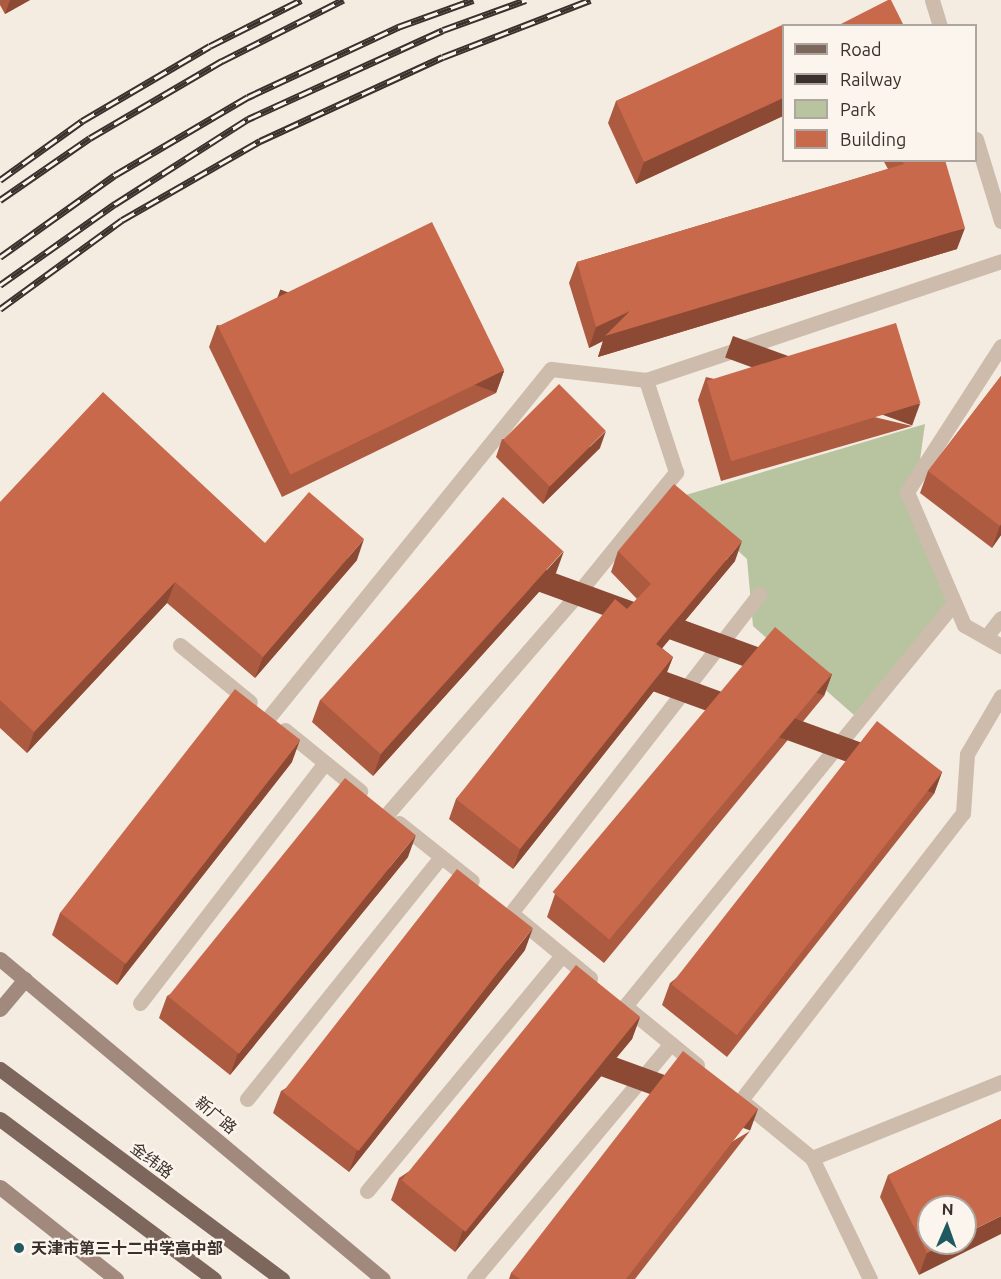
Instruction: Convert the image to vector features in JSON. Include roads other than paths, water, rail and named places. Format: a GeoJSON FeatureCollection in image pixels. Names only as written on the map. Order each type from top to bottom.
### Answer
{"type":"FeatureCollection","features":[{"type":"Feature","properties":{"kind":"main road","name":"金纬路"},"geometry":{"type":"LineString","coordinates":[[0,1069],[282,1279]]}},
{"type":"Feature","properties":{"kind":"main road"},"geometry":{"type":"LineString","coordinates":[[0,1119],[214,1279]]}},
{"type":"Feature","properties":{"kind":"street"},"geometry":{"type":"LineString","coordinates":[[932,0],[939,24]]}},
{"type":"Feature","properties":{"kind":"street"},"geometry":{"type":"LineString","coordinates":[[977,145],[1001,221]]}},
{"type":"Feature","properties":{"kind":"street"},"geometry":{"type":"LineString","coordinates":[[269,717],[551,369],[646,380],[1001,261]]}},
{"type":"Feature","properties":{"kind":"street"},"geometry":{"type":"LineString","coordinates":[[1001,346],[907,492],[964,625],[1001,646]]}},
{"type":"Feature","properties":{"kind":"street"},"geometry":{"type":"LineString","coordinates":[[379,806],[570,603],[676,472],[646,380]]}},
{"type":"Feature","properties":{"kind":"street"},"geometry":{"type":"LineString","coordinates":[[598,984],[507,910],[759,594]]}},
{"type":"Feature","properties":{"kind":"street"},"geometry":{"type":"LineString","coordinates":[[706,1072],[620,1002],[954,603]]}},
{"type":"Feature","properties":{"kind":"street"},"geometry":{"type":"LineString","coordinates":[[986,637],[1001,618]]}},
{"type":"Feature","properties":{"kind":"street"},"geometry":{"type":"LineString","coordinates":[[180,645],[485,892]]}},
{"type":"Feature","properties":{"kind":"street"},"geometry":{"type":"LineString","coordinates":[[870,1279],[812,1158],[736,1096],[963,813],[967,754],[1001,696]]}},
{"type":"Feature","properties":{"kind":"street"},"geometry":{"type":"LineString","coordinates":[[140,1003],[325,763]]}},
{"type":"Feature","properties":{"kind":"street"},"geometry":{"type":"LineString","coordinates":[[248,1099],[441,856]]}},
{"type":"Feature","properties":{"kind":"street"},"geometry":{"type":"LineString","coordinates":[[367,1191],[562,955]]}},
{"type":"Feature","properties":{"kind":"street","name":"新广路"},"geometry":{"type":"LineString","coordinates":[[0,959],[383,1279]]}},
{"type":"Feature","properties":{"kind":"street"},"geometry":{"type":"LineString","coordinates":[[0,1009],[25,979]]}},
{"type":"Feature","properties":{"kind":"street"},"geometry":{"type":"LineString","coordinates":[[474,1279],[671,1043]]}},
{"type":"Feature","properties":{"kind":"street"},"geometry":{"type":"LineString","coordinates":[[812,1158],[1001,1082]]}},
{"type":"Feature","properties":{"kind":"street"},"geometry":{"type":"LineString","coordinates":[[0,1187],[116,1279]]}},
{"type":"Feature","properties":{"kind":"railway"},"geometry":{"type":"LineString","coordinates":[[0,180],[82,121],[210,46],[301,0]]}},
{"type":"Feature","properties":{"kind":"railway"},"geometry":{"type":"LineString","coordinates":[[0,200],[90,138],[222,61],[343,0]]}},
{"type":"Feature","properties":{"kind":"railway"},"geometry":{"type":"LineString","coordinates":[[0,257],[115,175],[248,97],[398,27],[473,0]]}},
{"type":"Feature","properties":{"kind":"railway"},"geometry":{"type":"LineString","coordinates":[[0,285],[115,204],[248,119],[443,30],[526,0]]}},
{"type":"Feature","properties":{"kind":"railway"},"geometry":{"type":"LineString","coordinates":[[0,309],[122,220],[260,141],[443,57],[590,0]]}},
{"type":"Feature","properties":{"kind":"place","name":"天津市第三十二中学高中部"},"geometry":{"type":"Point","coordinates":[19,1248]}}]}
